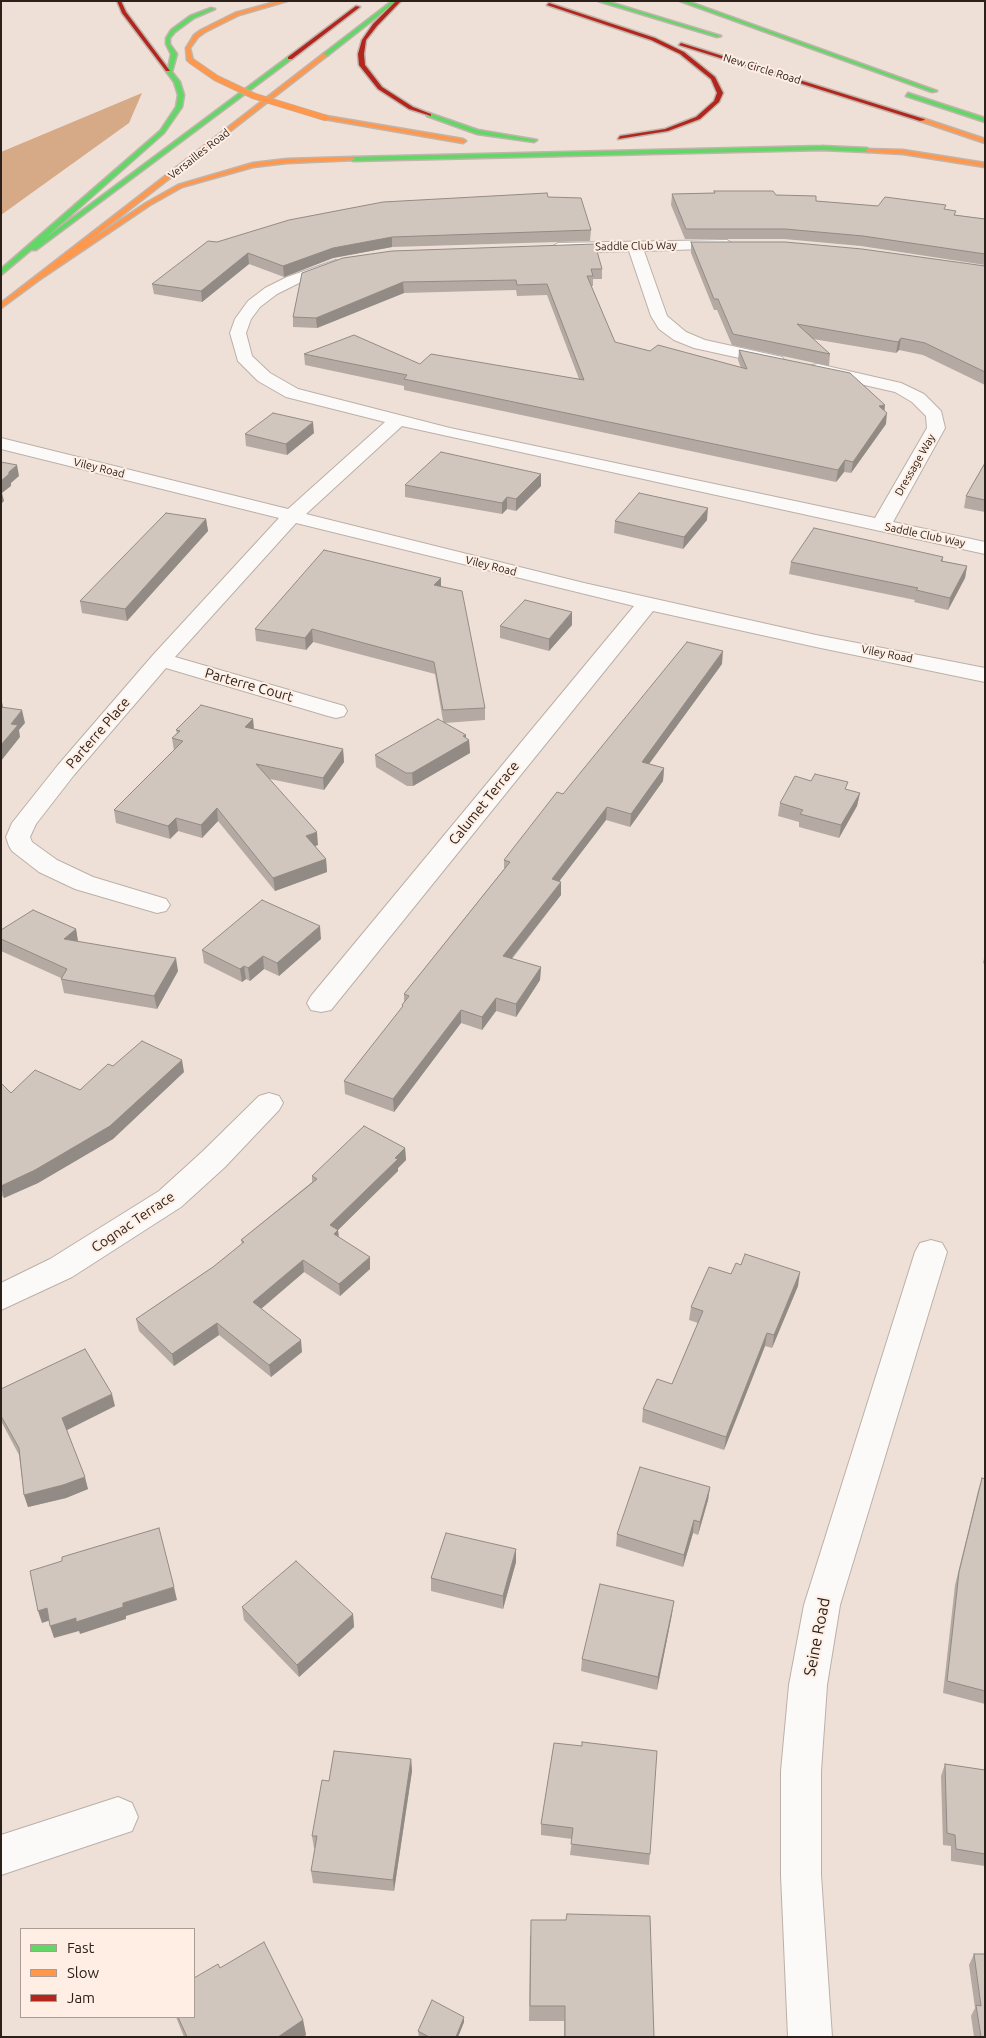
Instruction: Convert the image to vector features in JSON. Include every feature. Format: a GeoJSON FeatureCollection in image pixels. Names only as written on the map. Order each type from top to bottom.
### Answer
{"type":"FeatureCollection","features":[{"type":"Feature","properties":{"kind":"main road"},"geometry":{"type":"LineString","coordinates":[[1,273],[162,132],[179,107],[180,95],[177,82],[124,12],[120,1]]}},
{"type":"Feature","properties":{"kind":"main road"},"geometry":{"type":"LineString","coordinates":[[285,1],[237,14],[203,30],[196,36],[188,48],[190,60],[216,78],[254,96],[326,118],[400,132],[486,143],[642,152]]}},
{"type":"Feature","properties":{"kind":"main road","name":"Versailles Road"},"geometry":{"type":"LineString","coordinates":[[1,273],[365,1]]}},
{"type":"Feature","properties":{"kind":"main road"},"geometry":{"type":"LineString","coordinates":[[397,1],[364,40],[361,54],[362,65],[380,88],[412,108],[451,124],[495,135],[542,140]]}},
{"type":"Feature","properties":{"kind":"main road","name":"Versailles Road"},"geometry":{"type":"LineString","coordinates":[[1,306],[397,1]]}},
{"type":"Feature","properties":{"kind":"main road","name":"New Circle Road"},"geometry":{"type":"LineString","coordinates":[[600,1],[728,39]]}},
{"type":"Feature","properties":{"kind":"main road"},"geometry":{"type":"LineString","coordinates":[[682,1],[985,109]]}},
{"type":"Feature","properties":{"kind":"main road"},"geometry":{"type":"LineString","coordinates":[[543,3],[653,39],[682,53],[713,78],[720,93],[716,102],[698,118],[666,130],[612,139]]}},
{"type":"Feature","properties":{"kind":"main road","name":"New Circle Road"},"geometry":{"type":"LineString","coordinates":[[543,3],[857,98],[985,141]]}},
{"type":"Feature","properties":{"kind":"main road"},"geometry":{"type":"LineString","coordinates":[[170,72],[174,54],[168,44],[168,38],[173,31],[192,17],[231,4]]}},
{"type":"Feature","properties":{"kind":"main road"},"geometry":{"type":"LineString","coordinates":[[898,92],[985,120]]}},
{"type":"Feature","properties":{"kind":"main road"},"geometry":{"type":"LineString","coordinates":[[39,278],[148,204],[180,186],[253,166],[322,159],[822,148],[867,149],[939,156],[985,165]]}},
{"type":"Feature","properties":{"kind":"street","name":"Saddle Club Way"},"geometry":{"type":"LineString","coordinates":[[542,249],[739,245]]}},
{"type":"Feature","properties":{"kind":"street","name":"Dressage Way"},"geometry":{"type":"LineString","coordinates":[[635,246],[659,316],[665,325],[680,336],[717,348],[900,388],[918,398],[935,415],[936,428],[880,525]]}},
{"type":"Feature","properties":{"kind":"street","name":"Saddle Club Way"},"geometry":{"type":"LineString","coordinates":[[349,261],[293,280],[271,291],[254,304],[243,319],[238,333],[240,346],[244,357],[264,377],[292,393],[397,421],[985,548]]}},
{"type":"Feature","properties":{"kind":"street"},"geometry":{"type":"LineString","coordinates":[[292,516],[397,421]]}},
{"type":"Feature","properties":{"kind":"street","name":"Viley Road"},"geometry":{"type":"LineString","coordinates":[[1,443],[648,603],[816,641],[985,675]]}},
{"type":"Feature","properties":{"kind":"street","name":"Parterre Place"},"geometry":{"type":"LineString","coordinates":[[157,905],[84,882],[48,866],[21,846],[18,837],[24,823],[66,770],[161,660],[292,516]]}},
{"type":"Feature","properties":{"kind":"street","name":"Calumet Terrace"},"geometry":{"type":"LineString","coordinates":[[321,1003],[648,603]]}},
{"type":"Feature","properties":{"kind":"street","name":"Parterre Court"},"geometry":{"type":"LineString","coordinates":[[161,660],[336,711]]}},
{"type":"Feature","properties":{"kind":"street","name":"Cognac Terrace"},"geometry":{"type":"LineString","coordinates":[[1,1297],[61,1268],[124,1230],[170,1199],[214,1159],[269,1102]]}},
{"type":"Feature","properties":{"kind":"street","name":"Seine Road"},"geometry":{"type":"LineString","coordinates":[[810,2037],[801,1875],[801,1771],[808,1685],[822,1605],[931,1252]]}},
{"type":"Feature","properties":{"kind":"street"},"geometry":{"type":"LineString","coordinates":[[1,1855],[118,1817]]}},
{"type":"Feature","properties":{"kind":"shaded area"},"geometry":{"type":"Polygon","coordinates":[[[142,93],[129,123],[1,215],[1,152],[142,93]]]}},
{"type":"Feature","properties":{"kind":"building"},"geometry":{"type":"Polygon","coordinates":[[[714,191],[773,191],[776,195],[816,196],[816,201],[878,206],[885,197],[946,205],[944,209],[956,211],[954,215],[985,219],[985,254],[863,236],[785,229],[686,229],[672,194],[715,193],[714,191]]]}},
{"type":"Feature","properties":{"kind":"building"},"geometry":{"type":"Polygon","coordinates":[[[547,193],[548,197],[581,198],[591,230],[392,237],[333,248],[283,266],[248,253],[201,291],[152,284],[208,241],[217,242],[289,220],[383,202],[547,193]]]}},
{"type":"Feature","properties":{"kind":"building"},"geometry":{"type":"Polygon","coordinates":[[[691,242],[785,242],[862,249],[985,266],[985,372],[925,343],[901,338],[898,342],[797,324],[830,354],[733,334],[718,299],[714,299],[691,242]]]}},
{"type":"Feature","properties":{"kind":"building"},"geometry":{"type":"Polygon","coordinates":[[[595,244],[602,269],[591,269],[593,276],[587,276],[615,342],[650,351],[658,345],[747,369],[739,350],[850,373],[885,405],[879,406],[887,413],[853,462],[845,460],[838,470],[404,379],[407,375],[304,354],[354,335],[420,364],[431,354],[584,380],[547,284],[517,285],[516,280],[403,282],[316,318],[293,317],[302,273],[343,258],[392,251],[595,244]]]}},
{"type":"Feature","properties":{"kind":"building"},"geometry":{"type":"Polygon","coordinates":[[[273,413],[313,422],[286,444],[245,434],[273,413]]]}},
{"type":"Feature","properties":{"kind":"building"},"geometry":{"type":"Polygon","coordinates":[[[441,452],[541,474],[516,499],[507,497],[502,503],[405,485],[441,452]]]}},
{"type":"Feature","properties":{"kind":"building"},"geometry":{"type":"Polygon","coordinates":[[[1,462],[17,465],[1,481],[1,462]]]}},
{"type":"Feature","properties":{"kind":"building"},"geometry":{"type":"Polygon","coordinates":[[[985,463],[985,500],[966,496],[985,463]]]}},
{"type":"Feature","properties":{"kind":"building"},"geometry":{"type":"Polygon","coordinates":[[[639,493],[708,508],[684,537],[615,521],[639,493]]]}},
{"type":"Feature","properties":{"kind":"building"},"geometry":{"type":"Polygon","coordinates":[[[166,513],[206,519],[125,609],[80,601],[166,513]]]}},
{"type":"Feature","properties":{"kind":"building"},"geometry":{"type":"Polygon","coordinates":[[[814,528],[943,557],[941,561],[967,566],[950,598],[916,590],[918,588],[791,562],[814,528]]]}},
{"type":"Feature","properties":{"kind":"building"},"geometry":{"type":"Polygon","coordinates":[[[324,550],[441,578],[434,585],[462,591],[485,708],[443,710],[434,662],[312,629],[305,638],[255,629],[324,550]]]}},
{"type":"Feature","properties":{"kind":"building"},"geometry":{"type":"Polygon","coordinates":[[[525,600],[572,612],[549,639],[500,626],[525,600]]]}},
{"type":"Feature","properties":{"kind":"building"},"geometry":{"type":"Polygon","coordinates":[[[687,642],[723,651],[642,762],[664,768],[631,814],[607,807],[552,879],[561,882],[503,956],[541,967],[516,1004],[496,998],[482,1017],[461,1010],[393,1099],[344,1081],[403,1006],[409,996],[404,994],[510,862],[504,860],[557,792],[563,794],[687,642]]]}},
{"type":"Feature","properties":{"kind":"building"},"geometry":{"type":"Polygon","coordinates":[[[201,705],[253,719],[245,727],[343,749],[323,778],[256,764],[317,832],[306,836],[326,859],[273,878],[217,808],[201,825],[176,818],[168,826],[114,810],[183,741],[172,738],[180,731],[176,730],[201,705]]]}},
{"type":"Feature","properties":{"kind":"building"},"geometry":{"type":"Polygon","coordinates":[[[1,707],[22,710],[11,724],[18,725],[1,745],[1,707]]]}},
{"type":"Feature","properties":{"kind":"building"},"geometry":{"type":"Polygon","coordinates":[[[438,719],[466,735],[463,736],[469,740],[412,773],[406,773],[375,755],[438,719]]]}},
{"type":"Feature","properties":{"kind":"building"},"geometry":{"type":"Polygon","coordinates":[[[815,774],[848,782],[845,789],[860,793],[841,825],[800,814],[803,810],[780,803],[795,776],[811,781],[815,774]]]}},
{"type":"Feature","properties":{"kind":"building"},"geometry":{"type":"Polygon","coordinates":[[[262,900],[320,926],[277,963],[263,956],[248,968],[244,966],[240,969],[202,950],[262,900]]]}},
{"type":"Feature","properties":{"kind":"building"},"geometry":{"type":"Polygon","coordinates":[[[33,910],[76,929],[64,939],[176,958],[154,996],[61,979],[67,969],[1,939],[1,930],[33,910]]]}},
{"type":"Feature","properties":{"kind":"building"},"geometry":{"type":"Polygon","coordinates":[[[142,1041],[182,1060],[110,1126],[35,1170],[1,1186],[1,1083],[11,1093],[35,1070],[80,1090],[108,1064],[113,1066],[142,1041]]]}},
{"type":"Feature","properties":{"kind":"building"},"geometry":{"type":"Polygon","coordinates":[[[364,1126],[405,1148],[395,1158],[398,1159],[330,1225],[338,1230],[334,1234],[370,1257],[339,1284],[303,1260],[253,1302],[301,1340],[269,1365],[217,1323],[172,1354],[136,1319],[213,1267],[244,1242],[241,1240],[317,1179],[312,1176],[364,1126]]]}},
{"type":"Feature","properties":{"kind":"building"},"geometry":{"type":"Polygon","coordinates":[[[745,1254],[800,1272],[774,1335],[767,1333],[726,1437],[643,1409],[657,1379],[672,1384],[703,1311],[691,1307],[709,1267],[731,1274],[736,1263],[741,1265],[745,1254]]]}},
{"type":"Feature","properties":{"kind":"building"},"geometry":{"type":"Polygon","coordinates":[[[85,1349],[112,1394],[62,1418],[85,1477],[24,1495],[19,1448],[1,1416],[1,1389],[85,1349]]]}},
{"type":"Feature","properties":{"kind":"building"},"geometry":{"type":"Polygon","coordinates":[[[640,1467],[710,1487],[700,1522],[694,1520],[684,1555],[617,1534],[640,1467]]]}},
{"type":"Feature","properties":{"kind":"building"},"geometry":{"type":"Polygon","coordinates":[[[982,1478],[985,1479],[985,1691],[947,1681],[959,1572],[982,1478]]]}},
{"type":"Feature","properties":{"kind":"building"},"geometry":{"type":"Polygon","coordinates":[[[159,1528],[174,1587],[123,1603],[123,1607],[76,1622],[76,1618],[50,1626],[47,1608],[38,1611],[30,1571],[62,1561],[62,1557],[159,1528]]]}},
{"type":"Feature","properties":{"kind":"building"},"geometry":{"type":"Polygon","coordinates":[[[446,1533],[516,1549],[503,1596],[431,1578],[446,1533]]]}},
{"type":"Feature","properties":{"kind":"building"},"geometry":{"type":"Polygon","coordinates":[[[296,1561],[353,1614],[297,1665],[242,1607],[296,1561]]]}},
{"type":"Feature","properties":{"kind":"building"},"geometry":{"type":"Polygon","coordinates":[[[600,1584],[674,1601],[658,1677],[582,1659],[600,1584]]]}},
{"type":"Feature","properties":{"kind":"building"},"geometry":{"type":"Polygon","coordinates":[[[582,1742],[657,1751],[650,1854],[571,1844],[573,1828],[541,1824],[554,1743],[582,1746],[582,1742]]]}},
{"type":"Feature","properties":{"kind":"building"},"geometry":{"type":"Polygon","coordinates":[[[334,1751],[411,1759],[393,1880],[311,1871],[317,1836],[312,1836],[322,1780],[329,1781],[334,1751]]]}},
{"type":"Feature","properties":{"kind":"building"},"geometry":{"type":"Polygon","coordinates":[[[945,1764],[985,1770],[985,1854],[956,1849],[955,1835],[947,1833],[945,1764]]]}},
{"type":"Feature","properties":{"kind":"building"},"geometry":{"type":"Polygon","coordinates":[[[567,1914],[650,1916],[654,2037],[565,2037],[565,2006],[530,2006],[531,1920],[566,1920],[567,1914]]]}},
{"type":"Feature","properties":{"kind":"building"},"geometry":{"type":"Polygon","coordinates":[[[264,1942],[303,2020],[278,2037],[187,2037],[178,2018],[195,2018],[195,1977],[218,1964],[220,1968],[264,1942]]]}},
{"type":"Feature","properties":{"kind":"building"},"geometry":{"type":"Polygon","coordinates":[[[974,1954],[985,1954],[985,2037],[981,2037],[976,2005],[981,2006],[974,1954]]]}},
{"type":"Feature","properties":{"kind":"building"},"geometry":{"type":"Polygon","coordinates":[[[432,2000],[464,2017],[456,2037],[429,2037],[418,2031],[432,2000]]]}},
{"type":"Feature","properties":{"kind":"traffic: fast"},"geometry":{"type":"LineString","coordinates":[[325,55],[395,1]]}},
{"type":"Feature","properties":{"kind":"traffic: fast"},"geometry":{"type":"LineString","coordinates":[[600,1],[719,36]]}},
{"type":"Feature","properties":{"kind":"traffic: fast"},"geometry":{"type":"LineString","coordinates":[[682,1],[934,91]]}},
{"type":"Feature","properties":{"kind":"traffic: fast"},"geometry":{"type":"LineString","coordinates":[[170,72],[174,54],[168,44],[168,38],[173,31],[192,17],[213,9]]}},
{"type":"Feature","properties":{"kind":"traffic: fast"},"geometry":{"type":"LineString","coordinates":[[34,249],[290,58]]}},
{"type":"Feature","properties":{"kind":"traffic: fast"},"geometry":{"type":"LineString","coordinates":[[1,273],[162,132],[179,107],[181,95],[177,82],[168,70]]}},
{"type":"Feature","properties":{"kind":"traffic: fast"},"geometry":{"type":"LineString","coordinates":[[908,95],[985,120]]}},
{"type":"Feature","properties":{"kind":"traffic: fast"},"geometry":{"type":"LineString","coordinates":[[429,115],[477,132],[534,140]]}},
{"type":"Feature","properties":{"kind":"traffic: fast"},"geometry":{"type":"LineString","coordinates":[[353,159],[822,148],[867,150]]}},
{"type":"Feature","properties":{"kind":"traffic: slow"},"geometry":{"type":"LineString","coordinates":[[190,60],[188,48],[196,36],[203,31],[237,14],[285,1]]}},
{"type":"Feature","properties":{"kind":"traffic: slow"},"geometry":{"type":"LineString","coordinates":[[1,306],[325,55]]}},
{"type":"Feature","properties":{"kind":"traffic: slow"},"geometry":{"type":"LineString","coordinates":[[190,60],[216,78],[254,96],[326,118]]}},
{"type":"Feature","properties":{"kind":"traffic: slow"},"geometry":{"type":"LineString","coordinates":[[326,118],[463,141]]}},
{"type":"Feature","properties":{"kind":"traffic: slow"},"geometry":{"type":"LineString","coordinates":[[922,120],[985,141]]}},
{"type":"Feature","properties":{"kind":"traffic: slow"},"geometry":{"type":"LineString","coordinates":[[867,150],[903,152],[985,165]]}},
{"type":"Feature","properties":{"kind":"traffic: slow"},"geometry":{"type":"LineString","coordinates":[[39,278],[148,204],[180,186],[253,165],[287,161],[353,159]]}},
{"type":"Feature","properties":{"kind":"traffic: jam"},"geometry":{"type":"LineString","coordinates":[[119,1],[124,12],[168,70]]}},
{"type":"Feature","properties":{"kind":"traffic: jam"},"geometry":{"type":"LineString","coordinates":[[399,1],[375,25],[364,40],[361,54],[362,65],[380,88],[411,108],[429,115]]}},
{"type":"Feature","properties":{"kind":"traffic: jam"},"geometry":{"type":"LineString","coordinates":[[549,4],[653,39],[682,53],[713,78],[720,93],[716,102],[698,118],[666,130],[620,138]]}},
{"type":"Feature","properties":{"kind":"traffic: jam"},"geometry":{"type":"LineString","coordinates":[[290,58],[358,7]]}},
{"type":"Feature","properties":{"kind":"traffic: jam"},"geometry":{"type":"LineString","coordinates":[[681,44],[922,120]]}}]}
